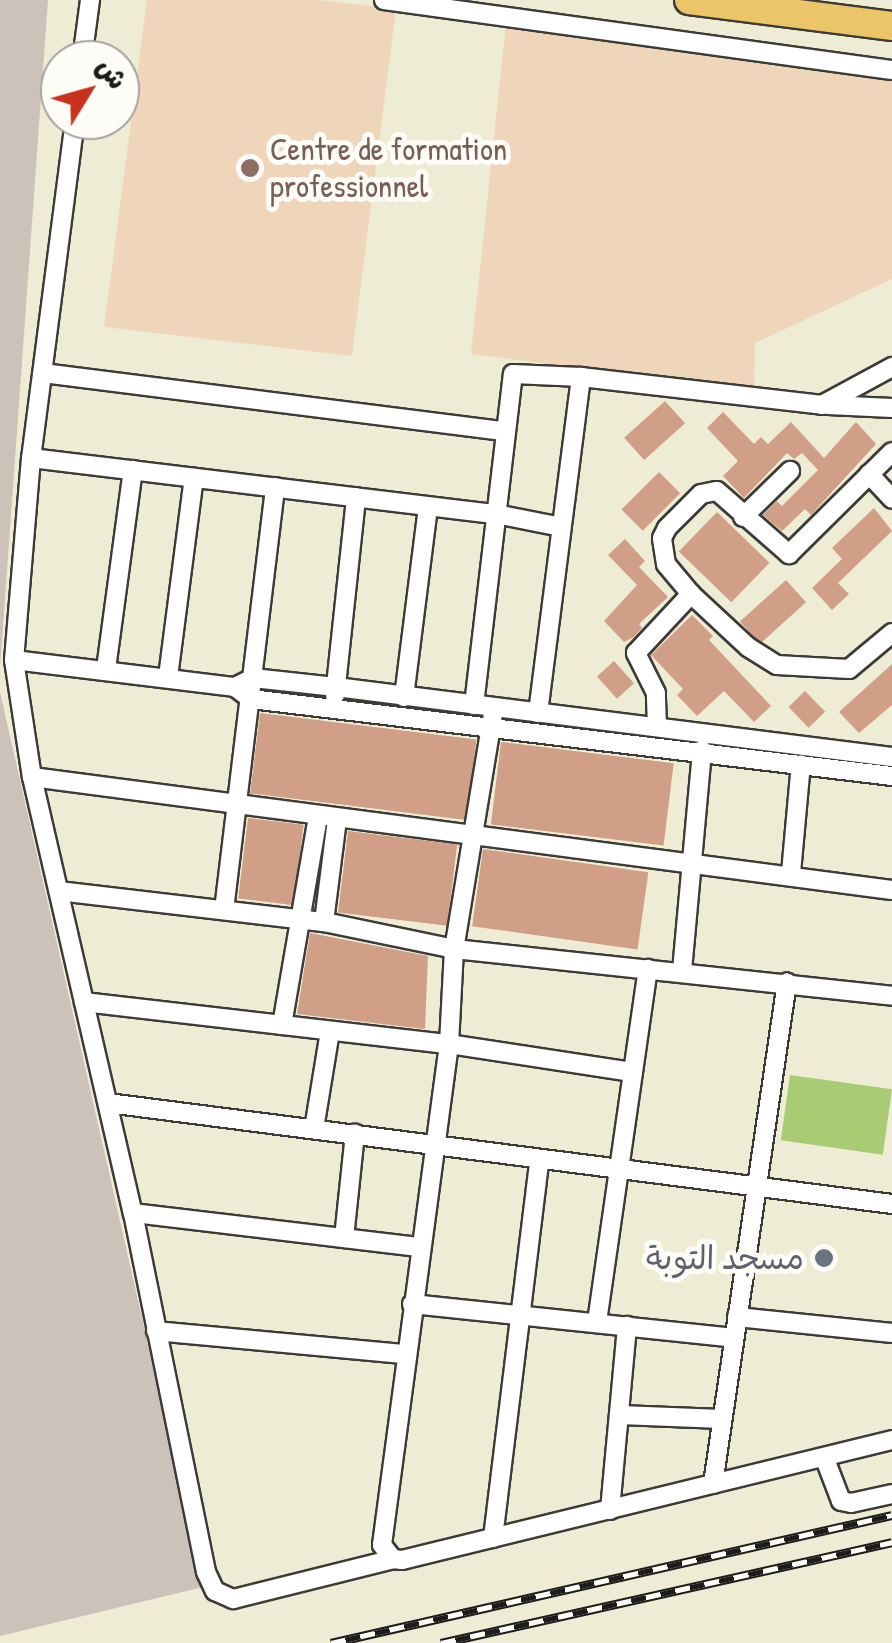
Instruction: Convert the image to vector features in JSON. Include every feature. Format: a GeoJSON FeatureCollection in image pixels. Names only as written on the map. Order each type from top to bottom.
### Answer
{"type":"FeatureCollection","features":[{"type":"Feature","properties":{"kind":"main road"},"geometry":{"type":"LineString","coordinates":[[689,0],[892,26]]}},
{"type":"Feature","properties":{"kind":"street"},"geometry":{"type":"LineString","coordinates":[[85,40],[90,0]]}},
{"type":"Feature","properties":{"kind":"street"},"geometry":{"type":"LineString","coordinates":[[384,0],[892,70]]}},
{"type":"Feature","properties":{"kind":"street"},"geometry":{"type":"LineString","coordinates":[[72,140],[30,458],[14,660],[32,777],[133,1212],[206,1572],[215,1591],[233,1599],[265,1594],[393,1559],[494,1538],[892,1440]]}},
{"type":"Feature","properties":{"kind":"street"},"geometry":{"type":"LineString","coordinates":[[822,405],[892,367]]}},
{"type":"Feature","properties":{"kind":"street"},"geometry":{"type":"LineString","coordinates":[[43,373],[506,430]]}},
{"type":"Feature","properties":{"kind":"street"},"geometry":{"type":"LineString","coordinates":[[474,705],[514,374],[582,377],[822,405],[892,408]]}},
{"type":"Feature","properties":{"kind":"street"},"geometry":{"type":"LineString","coordinates":[[538,713],[582,377]]}},
{"type":"Feature","properties":{"kind":"street"},"geometry":{"type":"LineString","coordinates":[[892,452],[789,554],[717,490],[710,490],[667,528],[662,538],[666,564],[691,594],[748,647],[778,664],[849,669],[892,632]]}},
{"type":"Feature","properties":{"kind":"street"},"geometry":{"type":"LineString","coordinates":[[30,458],[496,514],[561,527]]}},
{"type":"Feature","properties":{"kind":"street"},"geometry":{"type":"LineString","coordinates":[[106,669],[133,470]]}},
{"type":"Feature","properties":{"kind":"street"},"geometry":{"type":"LineString","coordinates":[[744,516],[790,471]]}},
{"type":"Feature","properties":{"kind":"street"},"geometry":{"type":"LineString","coordinates":[[869,474],[892,499]]}},
{"type":"Feature","properties":{"kind":"street"},"geometry":{"type":"LineString","coordinates":[[168,677],[194,478]]}},
{"type":"Feature","properties":{"kind":"street"},"geometry":{"type":"LineString","coordinates":[[224,910],[274,487]]}},
{"type":"Feature","properties":{"kind":"street"},"geometry":{"type":"LineString","coordinates":[[335,696],[356,497]]}},
{"type":"Feature","properties":{"kind":"street"},"geometry":{"type":"LineString","coordinates":[[404,696],[428,507]]}},
{"type":"Feature","properties":{"kind":"street"},"geometry":{"type":"LineString","coordinates":[[657,727],[656,693],[636,653],[691,594]]}},
{"type":"Feature","properties":{"kind":"street"},"geometry":{"type":"LineString","coordinates":[[14,660],[235,687],[251,699],[404,696],[474,705],[492,716],[538,713],[892,758]]}},
{"type":"Feature","properties":{"kind":"street"},"geometry":{"type":"LineString","coordinates":[[235,687],[253,678],[335,696],[892,776]]}},
{"type":"Feature","properties":{"kind":"street"},"geometry":{"type":"LineString","coordinates":[[393,1559],[382,1544],[383,1512],[449,1044],[454,949],[469,836],[492,716]]}},
{"type":"Feature","properties":{"kind":"street"},"geometry":{"type":"LineString","coordinates":[[682,971],[702,750]]}},
{"type":"Feature","properties":{"kind":"street"},"geometry":{"type":"LineString","coordinates":[[790,873],[802,764]]}},
{"type":"Feature","properties":{"kind":"street"},"geometry":{"type":"LineString","coordinates":[[32,777],[469,836],[790,873],[892,890]]}},
{"type":"Feature","properties":{"kind":"street"},"geometry":{"type":"LineString","coordinates":[[282,1024],[318,816]]}},
{"type":"Feature","properties":{"kind":"street"},"geometry":{"type":"LineString","coordinates":[[324,922],[338,819]]}},
{"type":"Feature","properties":{"kind":"street"},"geometry":{"type":"LineString","coordinates":[[59,891],[324,922],[454,949],[892,996]]}},
{"type":"Feature","properties":{"kind":"street"},"geometry":{"type":"LineString","coordinates":[[597,1322],[648,969]]}},
{"type":"Feature","properties":{"kind":"street"},"geometry":{"type":"LineString","coordinates":[[713,1484],[786,982]]}},
{"type":"Feature","properties":{"kind":"street"},"geometry":{"type":"LineString","coordinates":[[84,1002],[449,1044],[634,1072]]}},
{"type":"Feature","properties":{"kind":"street"},"geometry":{"type":"LineString","coordinates":[[314,1129],[330,1030]]}},
{"type":"Feature","properties":{"kind":"street"},"geometry":{"type":"LineString","coordinates":[[108,1103],[619,1172],[756,1184],[892,1204]]}},
{"type":"Feature","properties":{"kind":"street"},"geometry":{"type":"LineString","coordinates":[[344,1238],[356,1134]]}},
{"type":"Feature","properties":{"kind":"street"},"geometry":{"type":"LineString","coordinates":[[494,1538],[539,1160]]}},
{"type":"Feature","properties":{"kind":"street"},"geometry":{"type":"LineString","coordinates":[[133,1212],[420,1247]]}},
{"type":"Feature","properties":{"kind":"street"},"geometry":{"type":"LineString","coordinates":[[412,1304],[734,1338]]}},
{"type":"Feature","properties":{"kind":"street"},"geometry":{"type":"LineString","coordinates":[[737,1317],[892,1333]]}},
{"type":"Feature","properties":{"kind":"street"},"geometry":{"type":"LineString","coordinates":[[610,1510],[627,1326]]}},
{"type":"Feature","properties":{"kind":"street"},"geometry":{"type":"LineString","coordinates":[[156,1331],[405,1354]]}},
{"type":"Feature","properties":{"kind":"street"},"geometry":{"type":"LineString","coordinates":[[620,1415],[722,1420]]}},
{"type":"Feature","properties":{"kind":"street"},"geometry":{"type":"LineString","coordinates":[[825,1459],[841,1501],[851,1503],[892,1494]]}},
{"type":"Feature","properties":{"kind":"shaded area"},"geometry":{"type":"Polygon","coordinates":[[[0,0],[48,0],[45,40],[40,40],[40,111],[0,668],[0,0]]]}},
{"type":"Feature","properties":{"kind":"shaded area","name":"Centre de formation professionnel"},"geometry":{"type":"Polygon","coordinates":[[[147,0],[319,0],[396,9],[352,356],[104,327],[129,140],[140,140],[140,53],[147,0]]]}},
{"type":"Feature","properties":{"kind":"shaded area"},"geometry":{"type":"Polygon","coordinates":[[[506,24],[892,79],[892,279],[755,343],[754,391],[471,354],[506,24]]]}},
{"type":"Feature","properties":{"kind":"shaded area"},"geometry":{"type":"Polygon","coordinates":[[[0,692],[203,1587],[0,1636],[0,692]]]}},
{"type":"Feature","properties":{"kind":"green space"},"geometry":{"type":"Polygon","coordinates":[[[790,1075],[892,1089],[883,1155],[781,1140],[790,1075]]]}},
{"type":"Feature","properties":{"kind":"building"},"geometry":{"type":"Polygon","coordinates":[[[665,401],[685,423],[644,460],[624,438],[665,401]]]}},
{"type":"Feature","properties":{"kind":"building"},"geometry":{"type":"Polygon","coordinates":[[[723,412],[754,444],[761,437],[768,444],[791,422],[824,458],[856,422],[876,444],[811,515],[805,509],[782,531],[763,515],[777,501],[782,506],[818,470],[802,453],[794,459],[787,453],[744,498],[723,476],[738,461],[707,428],[723,412]]]}},
{"type":"Feature","properties":{"kind":"building"},"geometry":{"type":"Polygon","coordinates":[[[659,472],[680,493],[643,531],[622,509],[659,472]]]}},
{"type":"Feature","properties":{"kind":"building"},"geometry":{"type":"Polygon","coordinates":[[[874,508],[892,531],[838,583],[849,594],[832,610],[812,588],[842,559],[832,548],[874,508]]]}},
{"type":"Feature","properties":{"kind":"building"},"geometry":{"type":"Polygon","coordinates":[[[717,512],[770,563],[731,602],[679,552],[717,512]]]}},
{"type":"Feature","properties":{"kind":"building"},"geometry":{"type":"Polygon","coordinates":[[[625,539],[645,561],[639,567],[668,597],[639,624],[642,628],[634,637],[624,642],[604,621],[637,585],[608,555],[625,539]]]}},
{"type":"Feature","properties":{"kind":"building"},"geometry":{"type":"Polygon","coordinates":[[[786,580],[806,602],[760,644],[740,621],[786,580]]]}},
{"type":"Feature","properties":{"kind":"building"},"geometry":{"type":"Polygon","coordinates":[[[692,615],[713,636],[709,640],[771,706],[754,722],[724,691],[697,716],[677,695],[683,689],[651,655],[692,615]]]}},
{"type":"Feature","properties":{"kind":"building"},"geometry":{"type":"Polygon","coordinates":[[[614,661],[634,683],[617,699],[597,676],[614,661]]]}},
{"type":"Feature","properties":{"kind":"building"},"geometry":{"type":"Polygon","coordinates":[[[892,664],[892,705],[859,733],[839,712],[892,664]]]}},
{"type":"Feature","properties":{"kind":"building"},"geometry":{"type":"Polygon","coordinates":[[[805,691],[825,712],[809,728],[788,707],[805,691]]]}},
{"type":"Feature","properties":{"kind":"building"},"geometry":{"type":"Polygon","coordinates":[[[260,713],[476,740],[467,820],[250,793],[260,713]]]}},
{"type":"Feature","properties":{"kind":"building"},"geometry":{"type":"Polygon","coordinates":[[[501,742],[674,763],[664,846],[491,824],[501,742]]]}},
{"type":"Feature","properties":{"kind":"building"},"geometry":{"type":"Polygon","coordinates":[[[248,818],[304,825],[294,905],[238,898],[248,818]]]}},
{"type":"Feature","properties":{"kind":"building"},"geometry":{"type":"Polygon","coordinates":[[[348,831],[457,844],[447,926],[338,912],[348,831]]]}},
{"type":"Feature","properties":{"kind":"building"},"geometry":{"type":"Polygon","coordinates":[[[483,849],[648,872],[638,949],[472,926],[483,849]]]}},
{"type":"Feature","properties":{"kind":"building"},"geometry":{"type":"Polygon","coordinates":[[[310,933],[428,956],[425,1029],[297,1014],[310,933]]]}},
{"type":"Feature","properties":{"kind":"railway"},"geometry":{"type":"LineString","coordinates":[[331,1643],[892,1515]]}},
{"type":"Feature","properties":{"kind":"railway"},"geometry":{"type":"LineString","coordinates":[[441,1643],[892,1542]]}},
{"type":"Feature","properties":{"kind":"place","name":"Centre de formation professionnel"},"geometry":{"type":"Point","coordinates":[250,168]}},
{"type":"Feature","properties":{"kind":"place","name":"مسجد التوبة"},"geometry":{"type":"Point","coordinates":[824,1258]}}]}
